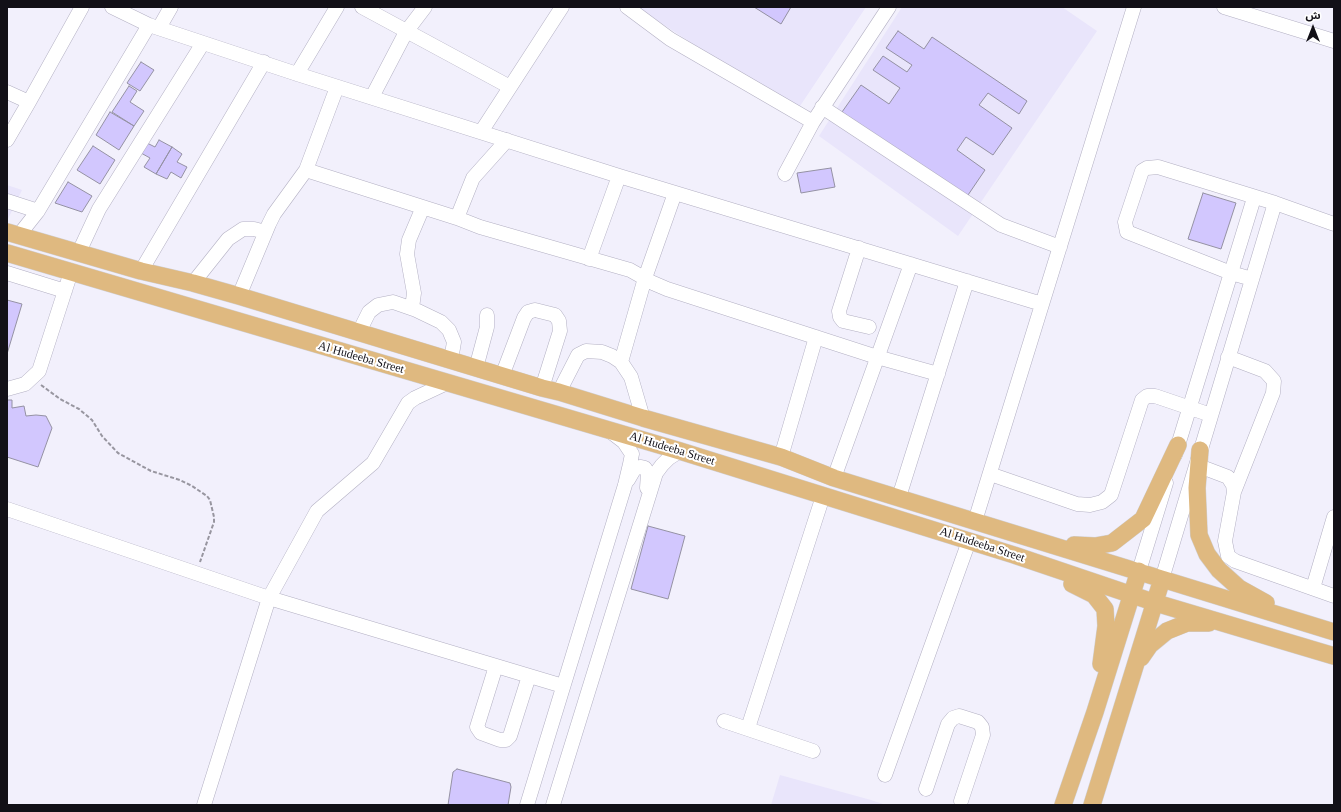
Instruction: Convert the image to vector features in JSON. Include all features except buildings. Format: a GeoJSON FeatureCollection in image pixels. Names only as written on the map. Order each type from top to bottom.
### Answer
{"type":"FeatureCollection","features":[{"type":"Feature","properties":{"kind":"main road","name":"Al Hudeeba Street"},"geometry":{"type":"LineString","coordinates":[[13,233],[141,271],[194,283],[239,296],[542,388],[780,457],[834,478],[1334,632]]}},
{"type":"Feature","properties":{"kind":"main road","name":"Al Hudeeba Street"},"geometry":{"type":"LineString","coordinates":[[7,253],[680,451],[969,541],[1156,603],[1334,656]]}},
{"type":"Feature","properties":{"kind":"main road"},"geometry":{"type":"LineString","coordinates":[[1048,543],[1095,546],[1112,543],[1143,519],[1178,445]]}},
{"type":"Feature","properties":{"kind":"main road"},"geometry":{"type":"LineString","coordinates":[[1199,458],[1197,488],[1199,535],[1207,554],[1219,570],[1239,588],[1302,622]]}},
{"type":"Feature","properties":{"kind":"main road"},"geometry":{"type":"LineString","coordinates":[[1014,556],[1094,595],[1105,609],[1106,626],[1094,712]]}},
{"type":"Feature","properties":{"kind":"main road"},"geometry":{"type":"LineString","coordinates":[[1063,804],[1139,572]]}},
{"type":"Feature","properties":{"kind":"main road"},"geometry":{"type":"LineString","coordinates":[[1092,805],[1156,603],[1162,579]]}},
{"type":"Feature","properties":{"kind":"main road"},"geometry":{"type":"LineString","coordinates":[[1135,666],[1150,645],[1167,632],[1187,623],[1226,623]]}},
{"type":"Feature","properties":{"kind":"main road"},"geometry":{"type":"LineString","coordinates":[[1063,804],[1071,800],[1076,800],[1081,801],[1085,805]]}},
{"type":"Feature","properties":{"kind":"street"},"geometry":{"type":"LineString","coordinates":[[7,140],[82,7]]}},
{"type":"Feature","properties":{"kind":"street"},"geometry":{"type":"LineString","coordinates":[[112,7],[154,26],[337,87],[619,176],[1042,304]]}},
{"type":"Feature","properties":{"kind":"street"},"geometry":{"type":"LineString","coordinates":[[13,233],[38,211],[154,26],[171,7]]}},
{"type":"Feature","properties":{"kind":"street"},"geometry":{"type":"LineString","coordinates":[[297,74],[337,7]]}},
{"type":"Feature","properties":{"kind":"street"},"geometry":{"type":"LineString","coordinates":[[362,7],[510,87]]}},
{"type":"Feature","properties":{"kind":"street"},"geometry":{"type":"LineString","coordinates":[[372,97],[406,32],[425,7]]}},
{"type":"Feature","properties":{"kind":"street"},"geometry":{"type":"LineString","coordinates":[[481,132],[562,7]]}},
{"type":"Feature","properties":{"kind":"street"},"geometry":{"type":"LineString","coordinates":[[627,7],[670,39],[813,122]]}},
{"type":"Feature","properties":{"kind":"street"},"geometry":{"type":"LineString","coordinates":[[785,174],[822,107],[889,7]]}},
{"type":"Feature","properties":{"kind":"street"},"geometry":{"type":"LineString","coordinates":[[975,521],[1134,7]]}},
{"type":"Feature","properties":{"kind":"street"},"geometry":{"type":"LineString","coordinates":[[1224,7],[1334,41]]}},
{"type":"Feature","properties":{"kind":"street"},"geometry":{"type":"LineString","coordinates":[[79,252],[99,209],[203,43]]}},
{"type":"Feature","properties":{"kind":"street"},"geometry":{"type":"LineString","coordinates":[[141,271],[264,62]]}},
{"type":"Feature","properties":{"kind":"street"},"geometry":{"type":"LineString","coordinates":[[239,296],[265,232],[274,214],[306,170],[337,87]]}},
{"type":"Feature","properties":{"kind":"street"},"geometry":{"type":"LineString","coordinates":[[7,92],[29,102]]}},
{"type":"Feature","properties":{"kind":"street"},"geometry":{"type":"LineString","coordinates":[[822,107],[1001,225],[1060,247]]}},
{"type":"Feature","properties":{"kind":"street"},"geometry":{"type":"LineString","coordinates":[[457,218],[472,178],[508,140]]}},
{"type":"Feature","properties":{"kind":"street"},"geometry":{"type":"LineString","coordinates":[[1252,279],[1231,273],[1127,232],[1125,222],[1142,171],[1147,168],[1158,167],[1334,224]]}},
{"type":"Feature","properties":{"kind":"street"},"geometry":{"type":"LineString","coordinates":[[306,170],[457,218],[480,227],[630,270],[653,283],[667,288],[816,338],[938,374]]}},
{"type":"Feature","properties":{"kind":"street"},"geometry":{"type":"LineString","coordinates":[[589,259],[619,176]]}},
{"type":"Feature","properties":{"kind":"street"},"geometry":{"type":"LineString","coordinates":[[621,362],[645,278],[676,193]]}},
{"type":"Feature","properties":{"kind":"street"},"geometry":{"type":"LineString","coordinates":[[1139,572],[1254,198]]}},
{"type":"Feature","properties":{"kind":"street"},"geometry":{"type":"LineString","coordinates":[[7,201],[38,211]]}},
{"type":"Feature","properties":{"kind":"street"},"geometry":{"type":"LineString","coordinates":[[1162,579],[1275,204]]}},
{"type":"Feature","properties":{"kind":"street"},"geometry":{"type":"LineString","coordinates":[[412,308],[414,293],[407,254],[409,240],[423,207]]}},
{"type":"Feature","properties":{"kind":"street"},"geometry":{"type":"LineString","coordinates":[[194,283],[228,239],[243,229],[254,229],[265,232]]}},
{"type":"Feature","properties":{"kind":"street"},"geometry":{"type":"LineString","coordinates":[[859,248],[839,311],[840,317],[843,321],[869,328]]}},
{"type":"Feature","properties":{"kind":"street"},"geometry":{"type":"LineString","coordinates":[[834,478],[911,264]]}},
{"type":"Feature","properties":{"kind":"street"},"geometry":{"type":"LineString","coordinates":[[7,389],[25,384],[39,371],[71,272]]}},
{"type":"Feature","properties":{"kind":"street"},"geometry":{"type":"LineString","coordinates":[[7,273],[65,291]]}},
{"type":"Feature","properties":{"kind":"street"},"geometry":{"type":"LineString","coordinates":[[899,497],[967,281]]}},
{"type":"Feature","properties":{"kind":"street"},"geometry":{"type":"LineString","coordinates":[[359,332],[369,312],[378,305],[393,302],[412,308],[441,322],[449,330],[454,342],[451,360]]}},
{"type":"Feature","properties":{"kind":"street"},"geometry":{"type":"LineString","coordinates":[[502,376],[524,318],[528,312],[535,310],[555,315],[560,321],[560,331],[542,388]]}},
{"type":"Feature","properties":{"kind":"street"},"geometry":{"type":"LineString","coordinates":[[476,368],[487,327],[486,315]]}},
{"type":"Feature","properties":{"kind":"street"},"geometry":{"type":"LineString","coordinates":[[780,457],[816,338]]}},
{"type":"Feature","properties":{"kind":"street"},"geometry":{"type":"LineString","coordinates":[[559,392],[578,355],[586,351],[602,352],[621,362],[630,377],[643,418]]}},
{"type":"Feature","properties":{"kind":"street"},"geometry":{"type":"LineString","coordinates":[[1228,357],[1265,372],[1274,381],[1273,393],[1234,492],[1226,541],[1228,556],[1235,561],[1334,596]]}},
{"type":"Feature","properties":{"kind":"street"},"geometry":{"type":"LineString","coordinates":[[204,805],[269,598],[317,511],[373,463],[408,404],[414,398],[447,383]]}},
{"type":"Feature","properties":{"kind":"street"},"geometry":{"type":"LineString","coordinates":[[990,474],[1077,504],[1090,505],[1102,502],[1111,495],[1142,400],[1147,396],[1155,396],[1211,415]]}},
{"type":"Feature","properties":{"kind":"street"},"geometry":{"type":"LineString","coordinates":[[527,805],[625,485],[632,454],[624,442],[609,430]]}},
{"type":"Feature","properties":{"kind":"street"},"geometry":{"type":"LineString","coordinates":[[553,805],[656,473],[669,458],[680,451]]}},
{"type":"Feature","properties":{"kind":"street"},"geometry":{"type":"LineString","coordinates":[[1199,458],[1228,477],[1233,485],[1234,492]]}},
{"type":"Feature","properties":{"kind":"street"},"geometry":{"type":"LineString","coordinates":[[625,485],[635,468],[645,468],[648,473],[646,507]]}},
{"type":"Feature","properties":{"kind":"street"},"geometry":{"type":"LineString","coordinates":[[748,728],[823,496]]}},
{"type":"Feature","properties":{"kind":"street"},"geometry":{"type":"LineString","coordinates":[[7,509],[269,598],[563,686]]}},
{"type":"Feature","properties":{"kind":"street"},"geometry":{"type":"LineString","coordinates":[[1313,588],[1334,517]]}},
{"type":"Feature","properties":{"kind":"street"},"geometry":{"type":"LineString","coordinates":[[885,775],[969,541]]}},
{"type":"Feature","properties":{"kind":"street"},"geometry":{"type":"LineString","coordinates":[[496,666],[478,727],[481,733],[500,740],[506,740],[510,736],[529,676]]}},
{"type":"Feature","properties":{"kind":"street"},"geometry":{"type":"LineString","coordinates":[[926,789],[948,724],[953,718],[959,716],[978,722],[982,727],[983,735],[961,801]]}},
{"type":"Feature","properties":{"kind":"street"},"geometry":{"type":"LineString","coordinates":[[724,721],[813,750]]}},
{"type":"Feature","properties":{"kind":"path"},"geometry":{"type":"LineString","coordinates":[[32,378],[60,399],[79,409],[92,420],[102,436],[118,453],[151,471],[180,480],[207,496],[210,500],[214,522],[196,574]]}},
{"type":"Feature","properties":{"kind":"shaded area"},"geometry":{"type":"Polygon","coordinates":[[[637,7],[866,7],[796,112],[637,7]]]}},
{"type":"Feature","properties":{"kind":"shaded area"},"geometry":{"type":"Polygon","coordinates":[[[902,7],[1062,7],[1097,31],[958,236],[819,136],[902,7]]]}},
{"type":"Feature","properties":{"kind":"shaded area"},"geometry":{"type":"Polygon","coordinates":[[[7,185],[22,190],[7,221],[7,185]]]}},
{"type":"Feature","properties":{"kind":"shaded area"},"geometry":{"type":"Polygon","coordinates":[[[780,775],[871,800],[886,805],[771,805],[780,775]]]}}]}
